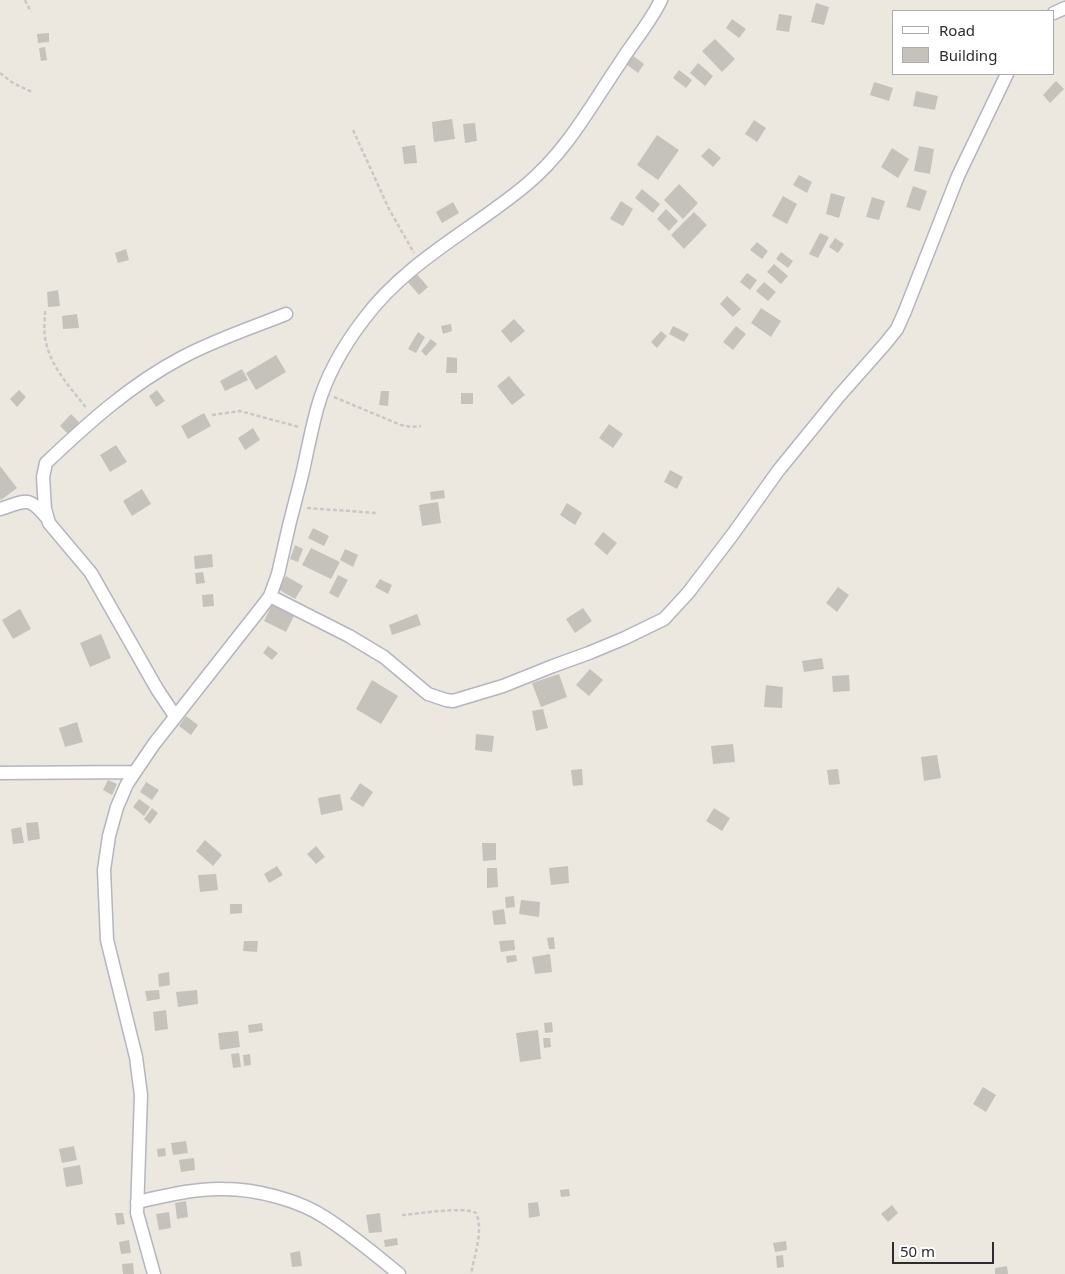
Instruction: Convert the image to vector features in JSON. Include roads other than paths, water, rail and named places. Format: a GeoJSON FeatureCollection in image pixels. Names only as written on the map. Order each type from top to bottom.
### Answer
{"type":"FeatureCollection","features":[{"type":"Feature","properties":{"kind":"street"},"geometry":{"type":"LineString","coordinates":[[154,1274],[140,1227],[137,1202],[141,1095],[136,1057],[107,940],[104,870],[109,836],[117,807],[127,784],[175,716],[270,596],[278,574],[293,507],[323,392],[333,368],[363,320],[392,286],[420,262],[497,208],[544,170],[567,144],[620,62],[642,33],[661,0]]}},
{"type":"Feature","properties":{"kind":"street"},"geometry":{"type":"LineString","coordinates":[[270,596],[349,636],[384,657],[428,694],[436,698],[453,701],[503,686],[589,653],[664,619],[688,593],[784,463],[897,329],[958,176],[1007,75]]}},
{"type":"Feature","properties":{"kind":"street"},"geometry":{"type":"LineString","coordinates":[[47,518],[42,477],[46,463],[94,418],[130,391],[180,359],[208,345],[286,314]]}},
{"type":"Feature","properties":{"kind":"street"},"geometry":{"type":"LineString","coordinates":[[0,509],[23,502],[30,502],[36,505],[47,518],[53,529],[91,573],[157,689],[175,716]]}},
{"type":"Feature","properties":{"kind":"street"},"geometry":{"type":"LineString","coordinates":[[0,773],[135,772]]}},
{"type":"Feature","properties":{"kind":"street"},"geometry":{"type":"LineString","coordinates":[[137,1202],[223,1188],[250,1190],[285,1200],[325,1217],[400,1274]]}}]}
